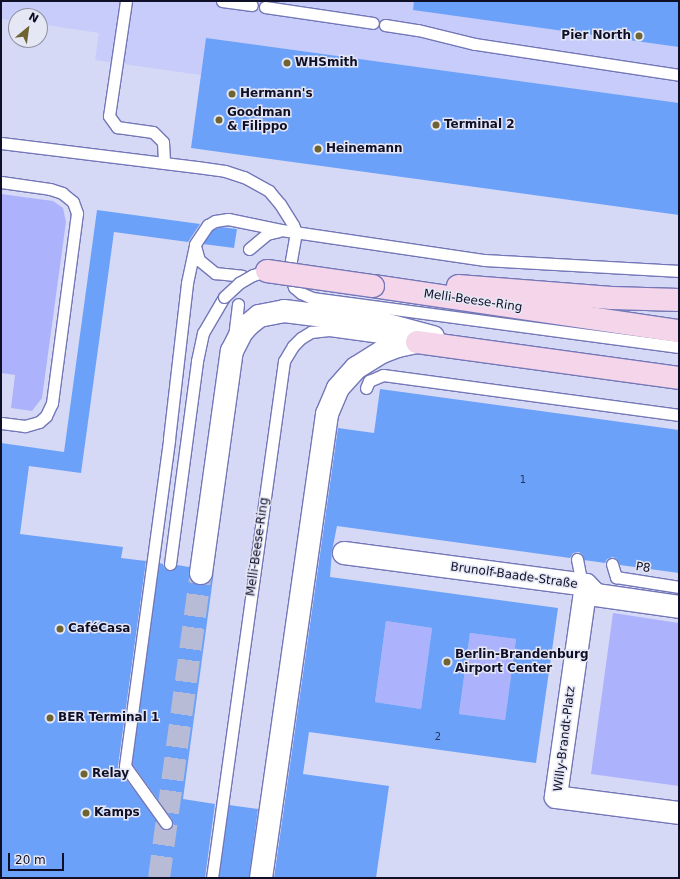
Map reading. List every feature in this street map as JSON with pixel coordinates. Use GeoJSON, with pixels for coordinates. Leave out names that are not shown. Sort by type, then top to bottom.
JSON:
{"type":"FeatureCollection","features":[{"type":"Feature","properties":{"kind":"street","name":"Melli-Beese-Ring"},"geometry":{"type":"LineString","coordinates":[[267,271],[679,331]]}},
{"type":"Feature","properties":{"kind":"street"},"geometry":{"type":"LineString","coordinates":[[373,286],[447,285],[612,298],[679,300]]}},
{"type":"Feature","properties":{"kind":"street","name":"Melli-Beese-Ring"},"geometry":{"type":"LineString","coordinates":[[201,573],[232,351],[241,333],[259,316],[284,310],[380,323],[425,341],[476,351],[679,378]]}},
{"type":"Feature","properties":{"kind":"street","name":"Melli-Beese-Ring"},"geometry":{"type":"LineString","coordinates":[[261,878],[327,414],[338,388],[356,368],[382,352],[398,346],[425,341]]}},
{"type":"Feature","properties":{"kind":"street","name":"Brunolf-Baade-Straße"},"geometry":{"type":"LineString","coordinates":[[344,553],[586,585],[596,595],[679,607]]}},
{"type":"Feature","properties":{"kind":"street","name":"Willy-Brandt-Platz"},"geometry":{"type":"LineString","coordinates":[[586,585],[556,797],[679,813]]}},
{"type":"Feature","properties":{"kind":"lane"},"geometry":{"type":"LineString","coordinates":[[126,1],[109,116],[117,126],[153,132],[163,142],[164,163]]}},
{"type":"Feature","properties":{"kind":"lane"},"geometry":{"type":"LineString","coordinates":[[222,1],[252,5]]}},
{"type":"Feature","properties":{"kind":"lane"},"geometry":{"type":"LineString","coordinates":[[265,7],[373,23]]}},
{"type":"Feature","properties":{"kind":"lane"},"geometry":{"type":"LineString","coordinates":[[385,25],[418,30],[475,44],[679,75]]}},
{"type":"Feature","properties":{"kind":"lane"},"geometry":{"type":"LineString","coordinates":[[1,143],[225,171],[244,176],[269,191],[280,204],[296,232],[290,267],[291,279],[294,287],[301,293],[312,298],[679,347]]}},
{"type":"Feature","properties":{"kind":"lane"},"geometry":{"type":"LineString","coordinates":[[1,182],[50,188],[62,193],[73,202],[77,213],[52,403],[46,416],[39,422],[24,426],[1,423]]}},
{"type":"Feature","properties":{"kind":"lane"},"geometry":{"type":"LineString","coordinates":[[166,823],[125,766],[168,447],[188,283],[195,244],[208,225],[215,221],[228,219],[281,230],[485,260],[679,271]]}},
{"type":"Feature","properties":{"kind":"lane"},"geometry":{"type":"LineString","coordinates":[[249,249],[267,234],[281,230]]}},
{"type":"Feature","properties":{"kind":"lane"},"geometry":{"type":"LineString","coordinates":[[195,244],[199,260],[215,273],[242,276]]}},
{"type":"Feature","properties":{"kind":"lane"},"geometry":{"type":"LineString","coordinates":[[170,564],[203,333],[224,297],[239,283],[253,274],[267,271]]}},
{"type":"Feature","properties":{"kind":"lane"},"geometry":{"type":"LineString","coordinates":[[232,351],[238,304]]}},
{"type":"Feature","properties":{"kind":"lane","name":"Melli-Beese-Ring"},"geometry":{"type":"LineString","coordinates":[[212,878],[284,361],[292,346],[311,332],[329,330],[425,341]]}},
{"type":"Feature","properties":{"kind":"lane"},"geometry":{"type":"LineString","coordinates":[[366,388],[368,381],[383,375],[679,415]]}},
{"type":"Feature","properties":{"kind":"lane"},"geometry":{"type":"LineString","coordinates":[[577,559],[580,575],[586,585]]}},
{"type":"Feature","properties":{"kind":"lane","name":"P8"},"geometry":{"type":"LineString","coordinates":[[612,564],[616,577],[679,587]]}},
{"type":"Feature","properties":{"kind":"shaded area"},"geometry":{"type":"Polygon","coordinates":[[[1,1],[679,1],[679,103],[206,38],[201,75],[95,60],[99,33],[48,25],[48,8],[8,8],[8,20],[1,19],[1,1]]]}},
{"type":"Feature","properties":{"kind":"shaded area"},"geometry":{"type":"Polygon","coordinates":[[[1,194],[53,201],[63,208],[66,222],[42,398],[32,411],[11,408],[15,375],[1,373],[1,194]]]}},
{"type":"Feature","properties":{"kind":"shaded area"},"geometry":{"type":"Polygon","coordinates":[[[613,613],[679,623],[679,786],[591,774],[613,613]]]}},
{"type":"Feature","properties":{"kind":"shaded area"},"geometry":{"type":"Polygon","coordinates":[[[386,621],[432,628],[421,709],[375,702],[386,621]]]}},
{"type":"Feature","properties":{"kind":"shaded area"},"geometry":{"type":"Polygon","coordinates":[[[470,633],[516,639],[505,720],[459,714],[470,633]]]}},
{"type":"Feature","properties":{"kind":"building","name":"Pier North"},"geometry":{"type":"Polygon","coordinates":[[[414,1],[679,1],[679,47],[413,10],[414,1]]]}},
{"type":"Feature","properties":{"kind":"building","name":"Terminal 2"},"geometry":{"type":"Polygon","coordinates":[[[206,38],[679,103],[679,215],[191,148],[206,38]]]}},
{"type":"Feature","properties":{"kind":"building"},"geometry":{"type":"Polygon","coordinates":[[[97,210],[200,224],[188,242],[114,232],[81,473],[29,466],[20,534],[123,547],[121,558],[146,561],[118,766],[119,770],[164,829],[167,830],[172,826],[172,819],[132,764],[159,563],[163,564],[165,569],[169,571],[173,570],[177,565],[189,567],[190,578],[194,583],[199,585],[205,585],[211,581],[214,571],[183,799],[215,804],[205,878],[1,878],[1,443],[64,452],[97,210]]]}},
{"type":"Feature","properties":{"kind":"building"},"geometry":{"type":"Polygon","coordinates":[[[221,227],[237,229],[234,248],[203,244],[213,230],[221,227]]]}},
{"type":"Feature","properties":{"kind":"building"},"geometry":{"type":"Polygon","coordinates":[[[380,389],[679,430],[679,573],[620,565],[617,559],[613,557],[607,559],[605,563],[584,560],[583,555],[579,552],[573,553],[570,558],[337,526],[332,551],[330,577],[558,608],[536,763],[309,732],[303,774],[389,786],[376,878],[274,878],[338,428],[374,433],[380,389]],[[386,621],[375,702],[421,709],[432,628],[386,621]],[[470,633],[459,714],[505,720],[516,639],[470,633]]]}},
{"type":"Feature","properties":{"kind":"building"},"geometry":{"type":"Polygon","coordinates":[[[229,805],[258,809],[249,878],[219,878],[229,805]]]}},
{"type":"Feature","properties":{"kind":"tunnel"},"geometry":{"type":"LineString","coordinates":[[159,878],[201,573]]}},
{"type":"Feature","properties":{"kind":"place","name":"Pier North"},"geometry":{"type":"Point","coordinates":[639,36]}},
{"type":"Feature","properties":{"kind":"place","name":"WHSmith"},"geometry":{"type":"Point","coordinates":[287,63]}},
{"type":"Feature","properties":{"kind":"place","name":"Hermann's"},"geometry":{"type":"Point","coordinates":[232,94]}},
{"type":"Feature","properties":{"kind":"place","name":"Goodman & Filippo"},"geometry":{"type":"Point","coordinates":[219,120]}},
{"type":"Feature","properties":{"kind":"place","name":"Terminal 2"},"geometry":{"type":"Point","coordinates":[436,125]}},
{"type":"Feature","properties":{"kind":"place","name":"Heinemann"},"geometry":{"type":"Point","coordinates":[318,149]}},
{"type":"Feature","properties":{"kind":"place","name":"CaféCasa"},"geometry":{"type":"Point","coordinates":[60,629]}},
{"type":"Feature","properties":{"kind":"place","name":"Berlin-Brandenburg Airport Center"},"geometry":{"type":"Point","coordinates":[447,662]}},
{"type":"Feature","properties":{"kind":"place","name":"BER Terminal 1"},"geometry":{"type":"Point","coordinates":[50,718]}},
{"type":"Feature","properties":{"kind":"place","name":"Relay"},"geometry":{"type":"Point","coordinates":[84,774]}},
{"type":"Feature","properties":{"kind":"place","name":"Kamps"},"geometry":{"type":"Point","coordinates":[86,813]}}]}
